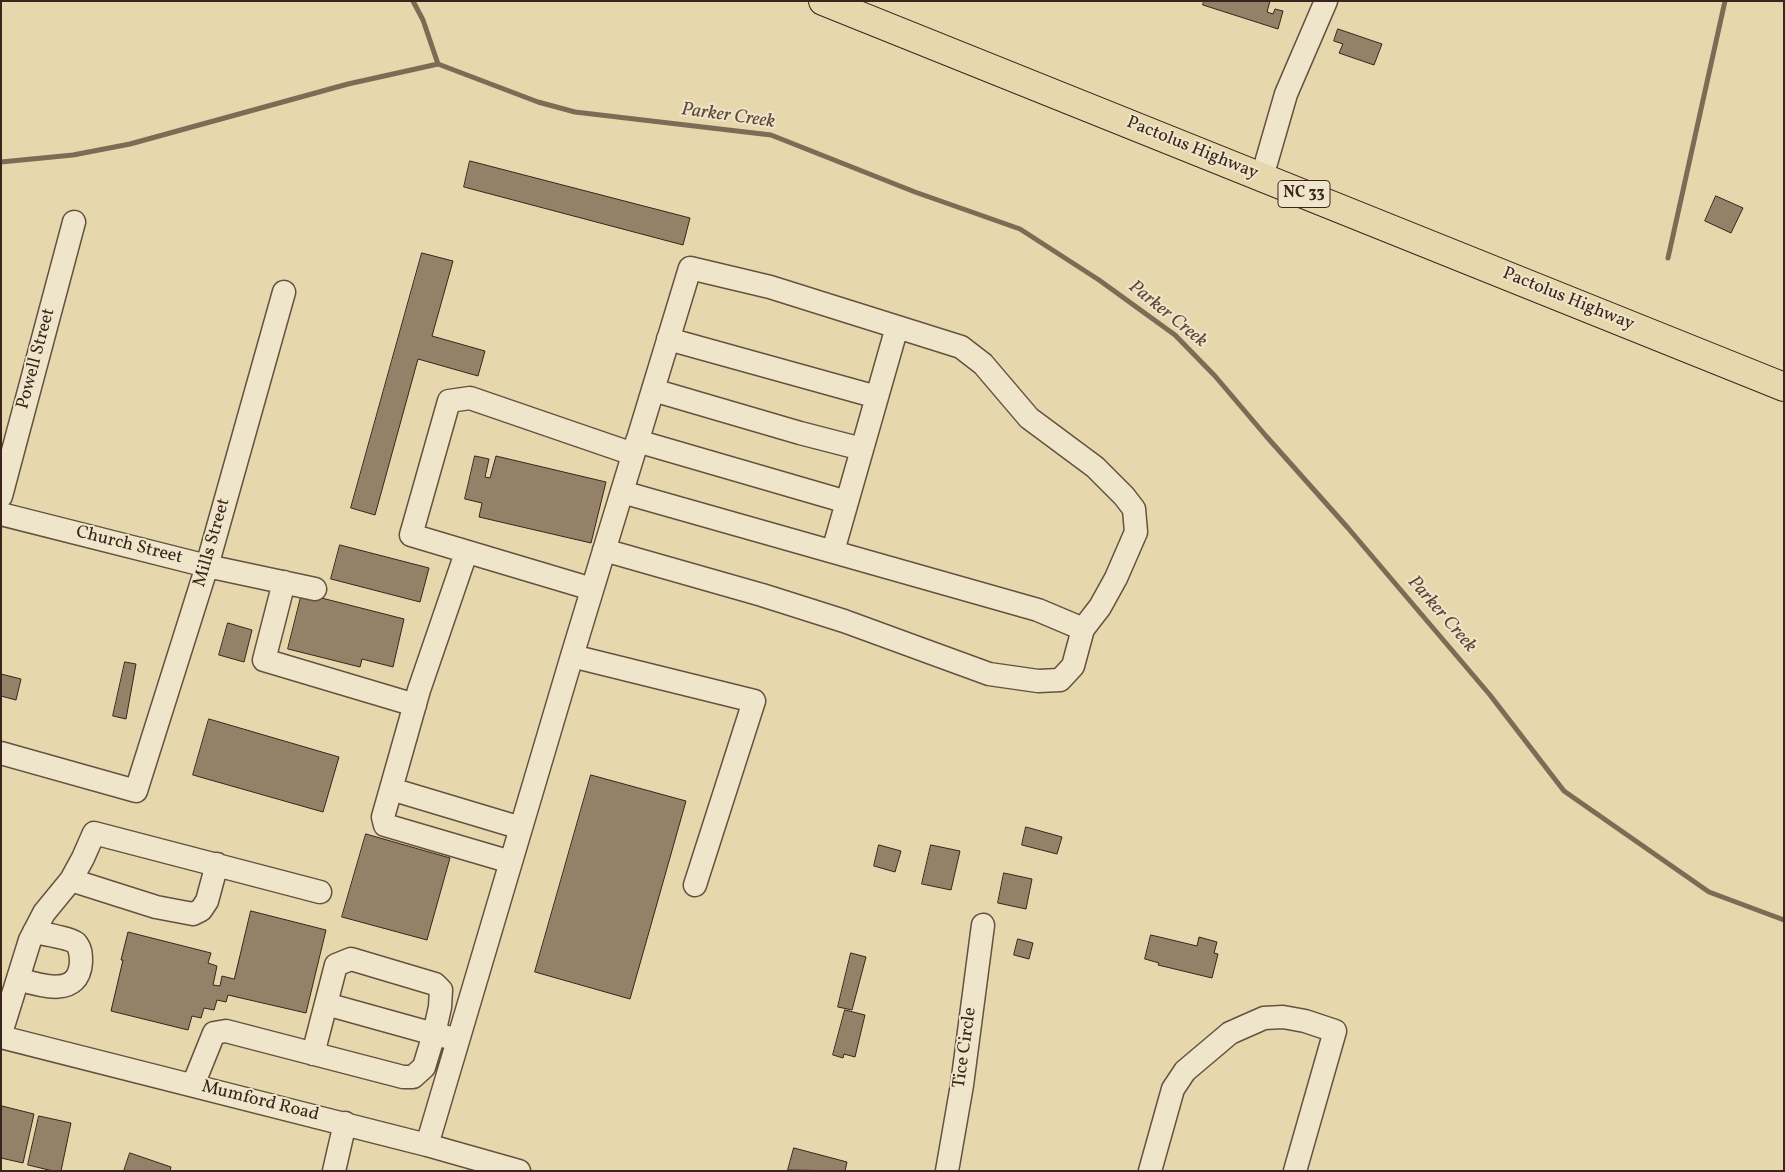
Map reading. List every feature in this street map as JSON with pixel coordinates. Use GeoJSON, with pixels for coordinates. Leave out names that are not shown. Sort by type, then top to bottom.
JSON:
{"type":"FeatureCollection","features":[{"type":"Feature","properties":{"kind":"main road","name":"Pactolus Highway"},"geometry":{"type":"LineString","coordinates":[[823,1],[1784,387]]}},
{"type":"Feature","properties":{"kind":"street"},"geometry":{"type":"LineString","coordinates":[[1262,177],[1286,94],[1326,1]]}},
{"type":"Feature","properties":{"kind":"street","name":"Powell Street"},"geometry":{"type":"LineString","coordinates":[[1,496],[74,222]]}},
{"type":"Feature","properties":{"kind":"street"},"geometry":{"type":"LineString","coordinates":[[427,1145],[592,589],[690,268],[770,287],[960,347],[982,364],[1029,418],[1095,467],[1124,496],[1134,509],[1136,532],[1116,578],[1100,607],[1083,629],[1074,666],[1060,680],[1038,681],[989,674],[834,618],[604,550]]}},
{"type":"Feature","properties":{"kind":"street","name":"Mills Street"},"geometry":{"type":"LineString","coordinates":[[1,753],[136,791],[207,566],[284,292]]}},
{"type":"Feature","properties":{"kind":"street"},"geometry":{"type":"LineString","coordinates":[[833,551],[897,328]]}},
{"type":"Feature","properties":{"kind":"street"},"geometry":{"type":"LineString","coordinates":[[668,339],[877,397]]}},
{"type":"Feature","properties":{"kind":"street"},"geometry":{"type":"LineString","coordinates":[[653,390],[862,449]]}},
{"type":"Feature","properties":{"kind":"street"},"geometry":{"type":"LineString","coordinates":[[592,589],[466,553],[411,535],[449,400],[470,398],[635,448],[847,502]]}},
{"type":"Feature","properties":{"kind":"street"},"geometry":{"type":"LineString","coordinates":[[622,492],[1038,610],[1083,629]]}},
{"type":"Feature","properties":{"kind":"street","name":"Church Street"},"geometry":{"type":"LineString","coordinates":[[1,514],[207,566],[315,589]]}},
{"type":"Feature","properties":{"kind":"street"},"geometry":{"type":"LineString","coordinates":[[466,553],[415,705],[383,817],[385,825],[511,862]]}},
{"type":"Feature","properties":{"kind":"street"},"geometry":{"type":"LineString","coordinates":[[284,582],[264,660],[415,705]]}},
{"type":"Feature","properties":{"kind":"street"},"geometry":{"type":"LineString","coordinates":[[572,656],[754,701],[695,885]]}},
{"type":"Feature","properties":{"kind":"street"},"geometry":{"type":"LineString","coordinates":[[391,789],[521,828]]}},
{"type":"Feature","properties":{"kind":"street"},"geometry":{"type":"LineString","coordinates":[[1,1033],[30,940],[44,914],[71,880],[94,832],[320,892]]}},
{"type":"Feature","properties":{"kind":"street"},"geometry":{"type":"LineString","coordinates":[[71,880],[156,907],[193,914],[201,910],[207,901],[217,864]]}},
{"type":"Feature","properties":{"kind":"street","name":"Tice Circle"},"geometry":{"type":"LineString","coordinates":[[947,1171],[962,1085],[983,925]]}},
{"type":"Feature","properties":{"kind":"street"},"geometry":{"type":"LineString","coordinates":[[18,979],[36,985],[60,986],[74,982],[78,975],[81,964],[80,949],[74,942],[34,932]]}},
{"type":"Feature","properties":{"kind":"street"},"geometry":{"type":"LineString","coordinates":[[193,1085],[214,1033],[226,1031],[379,1072],[413,1077],[424,1067],[440,1007],[441,990],[435,984],[351,959],[336,965],[313,1054]]}},
{"type":"Feature","properties":{"kind":"street"},"geometry":{"type":"LineString","coordinates":[[326,1004],[458,1040]]}},
{"type":"Feature","properties":{"kind":"street"},"geometry":{"type":"LineString","coordinates":[[1150,1171],[1173,1089],[1185,1071],[1230,1034],[1264,1018],[1284,1017],[1334,1031],[1295,1171]]}},
{"type":"Feature","properties":{"kind":"street","name":"Mumford Road"},"geometry":{"type":"LineString","coordinates":[[1,1037],[427,1145],[519,1171]]}},
{"type":"Feature","properties":{"kind":"street"},"geometry":{"type":"LineString","coordinates":[[334,1171],[345,1124]]}},
{"type":"Feature","properties":{"kind":"building"},"geometry":{"type":"Polygon","coordinates":[[[1204,1],[1270,1],[1267,12],[1273,14],[1275,9],[1283,11],[1278,29],[1203,5],[1204,1]]]}},
{"type":"Feature","properties":{"kind":"building"},"geometry":{"type":"Polygon","coordinates":[[[1338,29],[1382,44],[1374,65],[1339,53],[1343,44],[1334,41],[1338,29]]]}},
{"type":"Feature","properties":{"kind":"building"},"geometry":{"type":"Polygon","coordinates":[[[470,161],[690,218],[683,245],[464,187],[470,161]]]}},
{"type":"Feature","properties":{"kind":"building"},"geometry":{"type":"Polygon","coordinates":[[[1716,196],[1743,208],[1731,233],[1705,221],[1716,196]]]}},
{"type":"Feature","properties":{"kind":"building"},"geometry":{"type":"Polygon","coordinates":[[[422,253],[453,261],[432,336],[485,351],[478,376],[418,359],[375,515],[351,508],[422,253]]]}},
{"type":"Feature","properties":{"kind":"building"},"geometry":{"type":"Polygon","coordinates":[[[475,456],[489,459],[485,477],[490,478],[496,456],[606,482],[591,543],[479,517],[482,503],[465,499],[475,456]]]}},
{"type":"Feature","properties":{"kind":"building"},"geometry":{"type":"Polygon","coordinates":[[[340,545],[429,568],[420,602],[331,579],[340,545]]]}},
{"type":"Feature","properties":{"kind":"building"},"geometry":{"type":"Polygon","coordinates":[[[302,593],[404,619],[393,667],[362,659],[360,667],[288,649],[302,593]]]}},
{"type":"Feature","properties":{"kind":"building"},"geometry":{"type":"Polygon","coordinates":[[[228,623],[252,630],[244,662],[219,655],[228,623]]]}},
{"type":"Feature","properties":{"kind":"building"},"geometry":{"type":"Polygon","coordinates":[[[125,662],[136,664],[126,719],[113,716],[125,662]]]}},
{"type":"Feature","properties":{"kind":"building"},"geometry":{"type":"Polygon","coordinates":[[[1,674],[21,679],[16,700],[1,696],[1,674]]]}},
{"type":"Feature","properties":{"kind":"building"},"geometry":{"type":"Polygon","coordinates":[[[209,719],[339,757],[323,812],[193,775],[209,719]]]}},
{"type":"Feature","properties":{"kind":"building"},"geometry":{"type":"Polygon","coordinates":[[[591,775],[686,801],[630,999],[535,972],[591,775]]]}},
{"type":"Feature","properties":{"kind":"building"},"geometry":{"type":"Polygon","coordinates":[[[1026,827],[1062,837],[1057,854],[1022,845],[1026,827]]]}},
{"type":"Feature","properties":{"kind":"building"},"geometry":{"type":"Polygon","coordinates":[[[366,834],[450,858],[427,940],[342,917],[366,834]]]}},
{"type":"Feature","properties":{"kind":"building"},"geometry":{"type":"Polygon","coordinates":[[[879,845],[901,851],[895,872],[874,866],[879,845]]]}},
{"type":"Feature","properties":{"kind":"building"},"geometry":{"type":"Polygon","coordinates":[[[931,845],[960,851],[951,890],[922,884],[931,845]]]}},
{"type":"Feature","properties":{"kind":"building"},"geometry":{"type":"Polygon","coordinates":[[[1004,873],[1032,879],[1026,909],[998,903],[1004,873]]]}},
{"type":"Feature","properties":{"kind":"building"},"geometry":{"type":"Polygon","coordinates":[[[251,911],[326,930],[306,1013],[228,995],[226,1002],[217,1000],[214,1010],[204,1008],[201,1018],[192,1016],[188,1030],[111,1011],[128,932],[211,953],[208,963],[217,966],[213,985],[220,986],[222,976],[234,979],[251,911]]]}},
{"type":"Feature","properties":{"kind":"building"},"geometry":{"type":"Polygon","coordinates":[[[1151,935],[1197,946],[1199,937],[1217,942],[1214,953],[1218,954],[1212,978],[1158,965],[1159,963],[1145,959],[1151,935]]]}},
{"type":"Feature","properties":{"kind":"building"},"geometry":{"type":"Polygon","coordinates":[[[1018,939],[1033,943],[1029,959],[1014,955],[1018,939]]]}},
{"type":"Feature","properties":{"kind":"building"},"geometry":{"type":"Polygon","coordinates":[[[851,953],[866,957],[852,1010],[838,1007],[851,953]]]}},
{"type":"Feature","properties":{"kind":"building"},"geometry":{"type":"Polygon","coordinates":[[[845,1010],[865,1015],[855,1057],[844,1054],[843,1058],[833,1055],[845,1010]]]}},
{"type":"Feature","properties":{"kind":"building"},"geometry":{"type":"Polygon","coordinates":[[[2,1106],[34,1114],[23,1163],[1,1158],[2,1106]]]}},
{"type":"Feature","properties":{"kind":"building"},"geometry":{"type":"Polygon","coordinates":[[[39,1116],[71,1123],[61,1171],[28,1165],[39,1116]]]}},
{"type":"Feature","properties":{"kind":"building"},"geometry":{"type":"Polygon","coordinates":[[[794,1148],[847,1162],[845,1171],[788,1170],[794,1148]]]}},
{"type":"Feature","properties":{"kind":"building"},"geometry":{"type":"Polygon","coordinates":[[[130,1153],[171,1167],[170,1171],[124,1171],[130,1153]]]}},
{"type":"Feature","properties":{"kind":"waterway","name":"Parker Creek"},"geometry":{"type":"LineString","coordinates":[[413,1],[423,20],[438,64],[538,102],[575,112],[771,135],[915,192],[1020,229],[1099,280],[1175,335],[1215,376],[1490,695],[1564,791],[1709,892],[1784,920]]}},
{"type":"Feature","properties":{"kind":"waterway"},"geometry":{"type":"LineString","coordinates":[[1668,258],[1725,1]]}},
{"type":"Feature","properties":{"kind":"waterway"},"geometry":{"type":"LineString","coordinates":[[1,162],[73,155],[130,144],[348,84],[438,64]]}}]}
